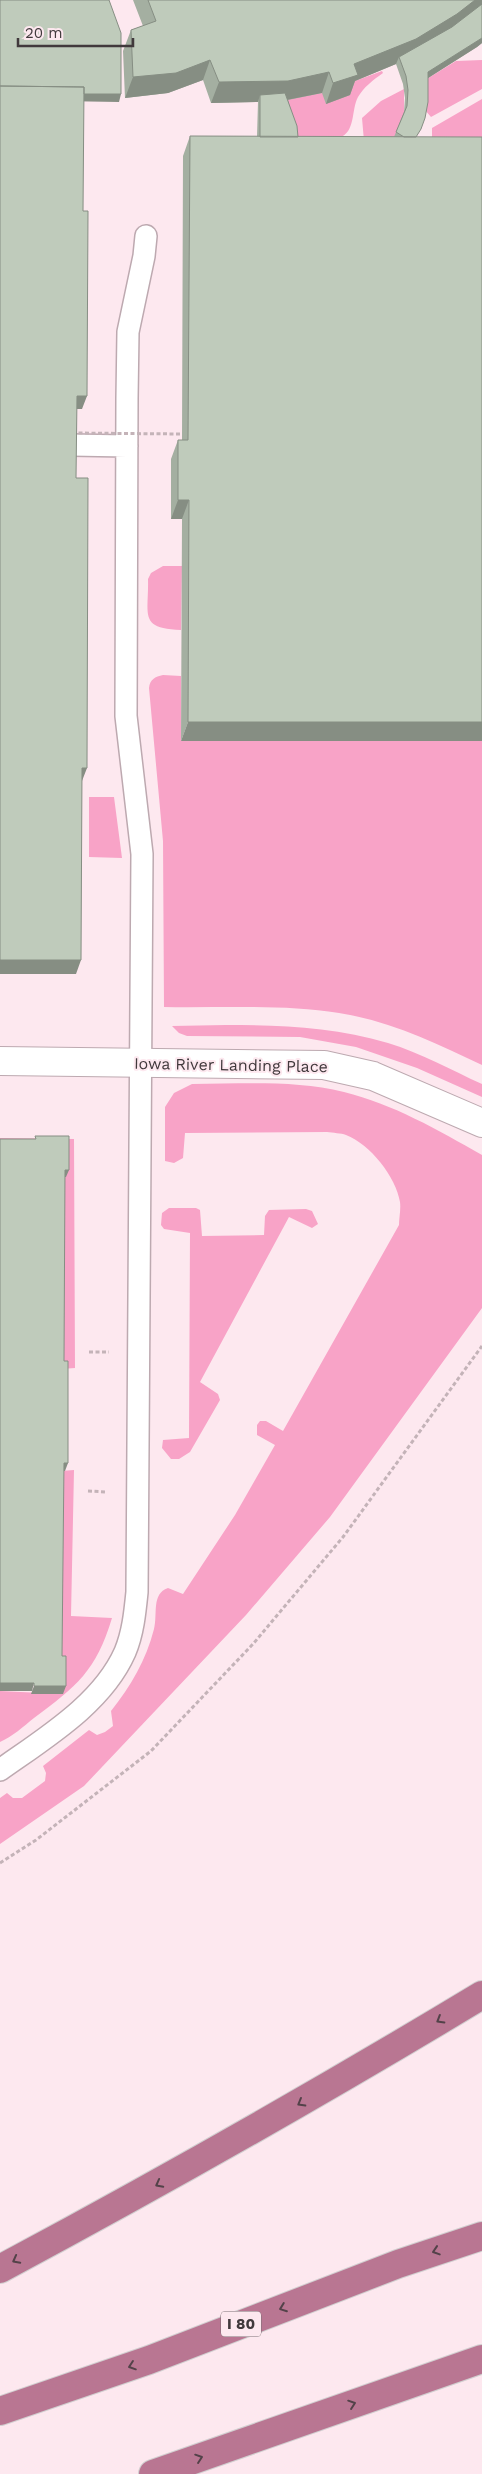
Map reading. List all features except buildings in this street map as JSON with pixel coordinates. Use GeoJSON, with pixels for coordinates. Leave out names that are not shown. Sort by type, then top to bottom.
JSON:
{"type":"FeatureCollection","features":[{"type":"Feature","properties":{"kind":"highway"},"geometry":{"type":"LineString","coordinates":[[0,2268],[173,2176],[340,2081],[482,1995]]}},
{"type":"Feature","properties":{"kind":"highway","name":"I 80"},"geometry":{"type":"LineString","coordinates":[[0,2411],[149,2360],[398,2264],[482,2236]]}},
{"type":"Feature","properties":{"kind":"highway"},"geometry":{"type":"LineString","coordinates":[[153,2474],[482,2359]]}},
{"type":"Feature","properties":{"kind":"street","name":"Iowa River Landing Place"},"geometry":{"type":"LineString","coordinates":[[0,1061],[324,1065],[374,1076],[482,1124]]}},
{"type":"Feature","properties":{"kind":"lane"},"geometry":{"type":"LineString","coordinates":[[0,1770],[90,1701],[108,1678],[124,1652],[134,1622],[138,1550],[142,854],[126,716],[127,446],[128,332],[144,256],[146,236]]}},
{"type":"Feature","properties":{"kind":"lane"},"geometry":{"type":"LineString","coordinates":[[71,439],[127,446]]}},
{"type":"Feature","properties":{"kind":"path"},"geometry":{"type":"LineString","coordinates":[[71,439],[182,434]]}},
{"type":"Feature","properties":{"kind":"path"},"geometry":{"type":"LineString","coordinates":[[0,1863],[36,1840],[151,1751],[254,1644],[343,1537],[482,1346]]}},
{"type":"Feature","properties":{"kind":"path"},"geometry":{"type":"LineString","coordinates":[[89,1352],[117,1352]]}},
{"type":"Feature","properties":{"kind":"path"},"geometry":{"type":"LineString","coordinates":[[88,1491],[107,1492]]}},
{"type":"Feature","properties":{"kind":"shaded area"},"geometry":{"type":"Polygon","coordinates":[[[482,60],[482,89],[431,117],[425,110],[425,80],[456,61],[482,60]]]}},
{"type":"Feature","properties":{"kind":"shaded area"},"geometry":{"type":"Polygon","coordinates":[[[382,71],[383,73],[369,84],[358,97],[351,126],[344,135],[329,140],[296,142],[283,100],[322,93],[382,71]]]}},
{"type":"Feature","properties":{"kind":"shaded area"},"geometry":{"type":"Polygon","coordinates":[[[404,89],[404,113],[394,139],[364,141],[362,118],[381,101],[404,89]]]}},
{"type":"Feature","properties":{"kind":"shaded area"},"geometry":{"type":"Polygon","coordinates":[[[482,99],[482,156],[432,156],[432,128],[482,99]]]}},
{"type":"Feature","properties":{"kind":"shaded area"},"geometry":{"type":"Polygon","coordinates":[[[163,566],[182,566],[181,630],[158,627],[152,623],[149,617],[148,579],[151,573],[163,566]]]}},
{"type":"Feature","properties":{"kind":"shaded area"},"geometry":{"type":"Polygon","coordinates":[[[163,675],[181,676],[181,741],[482,741],[482,1065],[395,1027],[339,1013],[274,1007],[164,1007],[163,841],[149,688],[150,682],[153,679],[163,675]]]}},
{"type":"Feature","properties":{"kind":"shaded area"},"geometry":{"type":"Polygon","coordinates":[[[89,797],[114,797],[122,858],[89,857],[89,797]]]}},
{"type":"Feature","properties":{"kind":"shaded area"},"geometry":{"type":"Polygon","coordinates":[[[226,1025],[328,1030],[388,1043],[424,1057],[482,1084],[482,1097],[417,1068],[356,1047],[300,1037],[187,1036],[179,1033],[172,1026],[226,1025]]]}},
{"type":"Feature","properties":{"kind":"shaded area"},"geometry":{"type":"Polygon","coordinates":[[[192,1084],[288,1084],[344,1092],[380,1103],[398,1111],[432,1127],[482,1155],[482,1308],[330,1517],[246,1615],[84,1786],[0,1844],[0,1798],[7,1793],[13,1798],[22,1798],[45,1781],[46,1773],[43,1766],[89,1730],[97,1735],[113,1726],[111,1711],[137,1672],[151,1640],[159,1595],[168,1588],[183,1594],[235,1515],[275,1445],[257,1435],[257,1425],[260,1421],[266,1421],[283,1431],[399,1225],[400,1202],[398,1192],[381,1162],[355,1139],[344,1134],[327,1132],[185,1133],[183,1158],[174,1163],[165,1161],[165,1107],[174,1093],[192,1084]]]}},
{"type":"Feature","properties":{"kind":"shaded area"},"geometry":{"type":"Polygon","coordinates":[[[0,1138],[74,1139],[75,1368],[61,1369],[0,1147],[0,1138]]]}},
{"type":"Feature","properties":{"kind":"shaded area"},"geometry":{"type":"Polygon","coordinates":[[[169,1208],[196,1208],[200,1210],[202,1236],[264,1235],[265,1216],[269,1210],[306,1209],[312,1211],[318,1224],[312,1228],[289,1217],[200,1382],[218,1394],[220,1400],[190,1452],[179,1459],[171,1459],[162,1448],[163,1440],[189,1438],[190,1233],[164,1229],[161,1225],[162,1213],[169,1208]]]}},
{"type":"Feature","properties":{"kind":"shaded area"},"geometry":{"type":"Polygon","coordinates":[[[74,1470],[71,1616],[112,1618],[99,1651],[83,1676],[62,1696],[18,1731],[0,1742],[0,1691],[63,1694],[60,1664],[61,1471],[74,1470]]]}}]}
